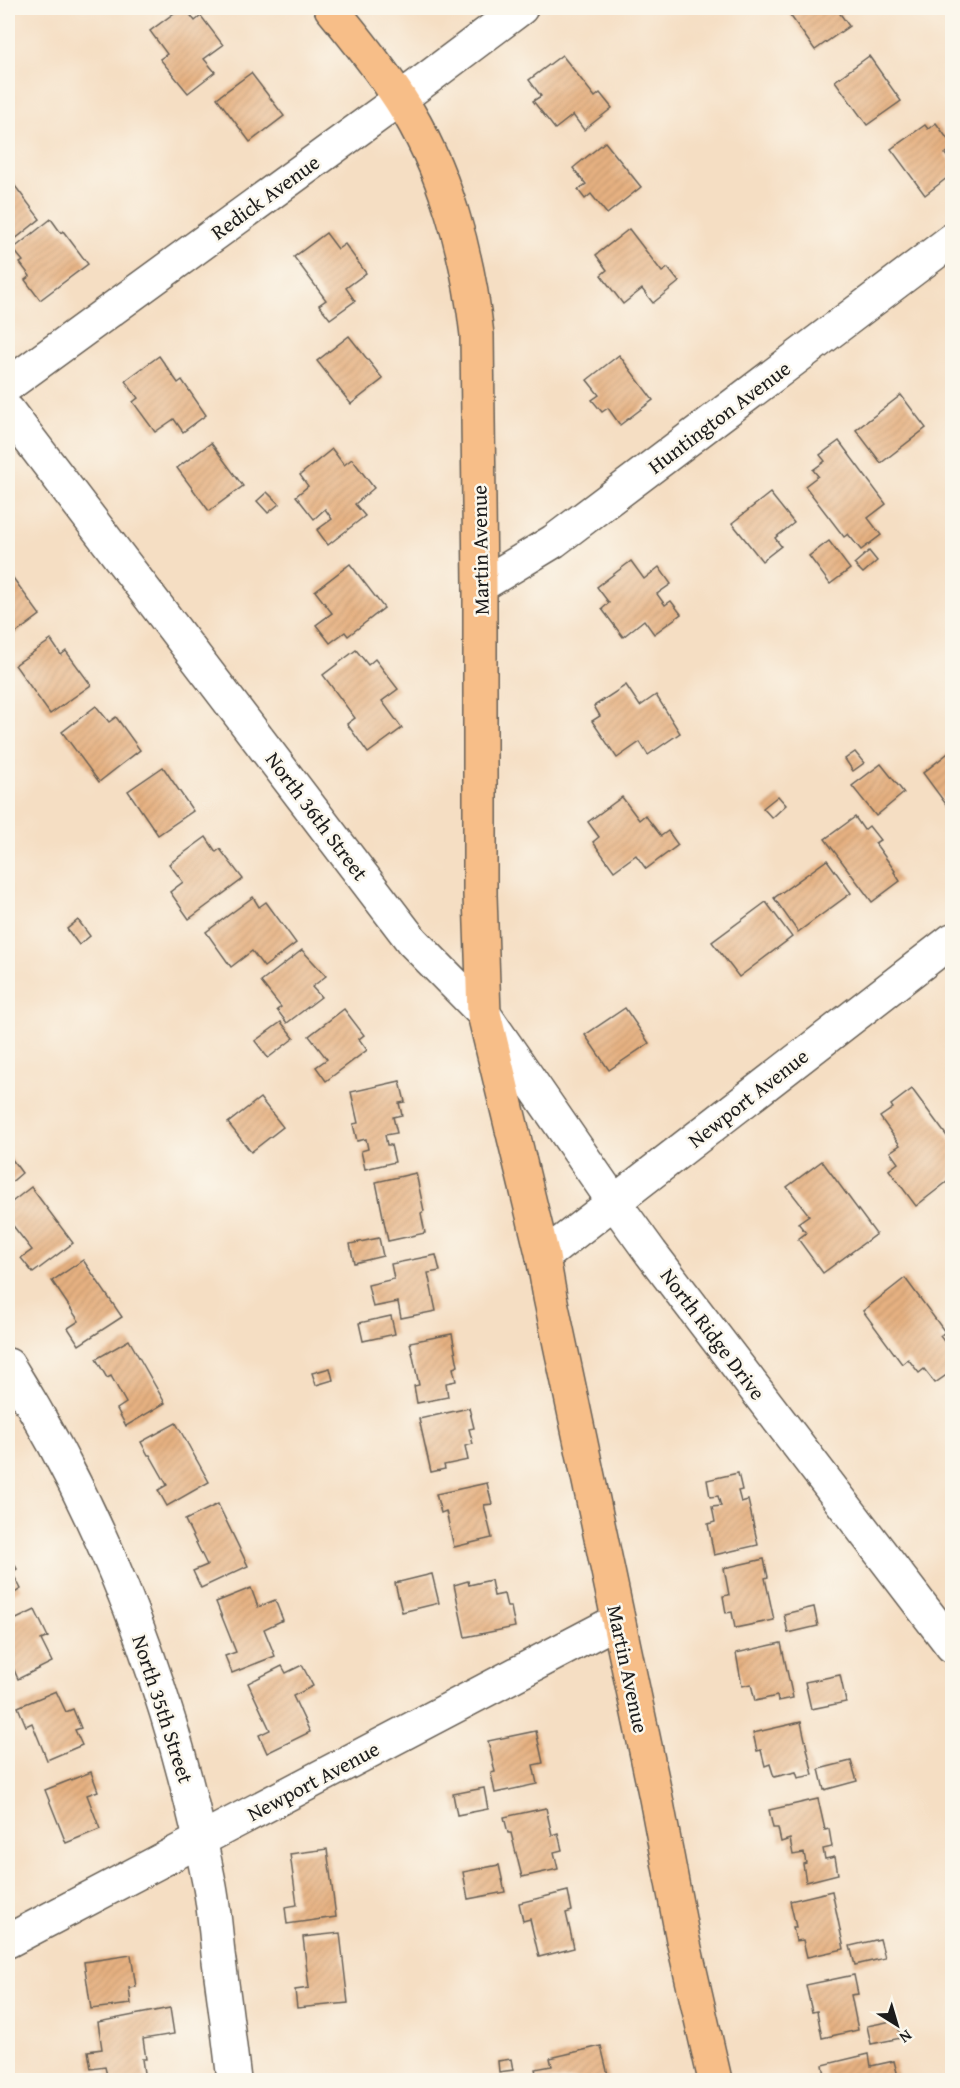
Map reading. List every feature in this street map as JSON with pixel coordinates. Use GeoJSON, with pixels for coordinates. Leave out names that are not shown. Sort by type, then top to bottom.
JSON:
{"type":"FeatureCollection","features":[{"type":"Feature","properties":{"kind":"main road","name":"Martin Avenue"},"geometry":{"type":"LineString","coordinates":[[331,8],[400,99],[417,128],[436,169],[460,243],[472,295],[477,335],[480,895],[484,1014]]}},
{"type":"Feature","properties":{"kind":"main road"},"geometry":{"type":"LineString","coordinates":[[484,1014],[543,1257]]}},
{"type":"Feature","properties":{"kind":"main road","name":"Martin Avenue"},"geometry":{"type":"LineString","coordinates":[[543,1257],[617,1621],[656,1798],[683,1940],[715,2080]]}},
{"type":"Feature","properties":{"kind":"street","name":"Redick Avenue"},"geometry":{"type":"LineString","coordinates":[[8,385],[521,8]]}},
{"type":"Feature","properties":{"kind":"street","name":"Huntington Avenue"},"geometry":{"type":"LineString","coordinates":[[480,586],[554,541],[952,240]]}},
{"type":"Feature","properties":{"kind":"street","name":"North 36th Street"},"geometry":{"type":"LineString","coordinates":[[8,411],[412,941],[484,1014]]}},
{"type":"Feature","properties":{"kind":"street","name":"Newport Avenue"},"geometry":{"type":"LineString","coordinates":[[543,1257],[952,940]]}},
{"type":"Feature","properties":{"kind":"street","name":"North Ridge Drive"},"geometry":{"type":"LineString","coordinates":[[484,1014],[614,1202],[952,1646]]}},
{"type":"Feature","properties":{"kind":"street","name":"North 35th Street"},"geometry":{"type":"LineString","coordinates":[[8,1365],[65,1464],[101,1539],[154,1671],[186,1781],[211,1889],[234,2080]]}},
{"type":"Feature","properties":{"kind":"street","name":"Newport Avenue"},"geometry":{"type":"LineString","coordinates":[[8,1941],[617,1621]]}},
{"type":"Feature","properties":{"kind":"building"},"geometry":{"type":"Polygon","coordinates":[[[181,8],[185,8],[195,21],[201,16],[223,45],[204,59],[215,72],[188,93],[160,59],[167,54],[150,31],[181,8]]]}},
{"type":"Feature","properties":{"kind":"building"},"geometry":{"type":"Polygon","coordinates":[[[785,8],[836,8],[849,26],[815,50],[785,8]]]}},
{"type":"Feature","properties":{"kind":"building"},"geometry":{"type":"Polygon","coordinates":[[[562,55],[595,97],[600,93],[612,108],[584,130],[573,115],[555,129],[533,101],[541,96],[529,80],[562,55]]]}},
{"type":"Feature","properties":{"kind":"building"},"geometry":{"type":"Polygon","coordinates":[[[869,56],[901,101],[867,125],[835,81],[869,56]]]}},
{"type":"Feature","properties":{"kind":"building"},"geometry":{"type":"Polygon","coordinates":[[[251,73],[284,116],[250,142],[217,98],[251,73]]]}},
{"type":"Feature","properties":{"kind":"building"},"geometry":{"type":"Polygon","coordinates":[[[936,123],[952,145],[952,149],[945,154],[952,164],[952,174],[925,195],[891,149],[925,125],[928,129],[936,123]]]}},
{"type":"Feature","properties":{"kind":"building"},"geometry":{"type":"Polygon","coordinates":[[[605,142],[641,187],[607,214],[591,194],[585,199],[578,190],[586,184],[573,168],[605,142]]]}},
{"type":"Feature","properties":{"kind":"building"},"geometry":{"type":"Polygon","coordinates":[[[12,182],[40,219],[9,244],[8,185],[12,182]]]}},
{"type":"Feature","properties":{"kind":"building"},"geometry":{"type":"Polygon","coordinates":[[[51,219],[88,264],[40,300],[25,280],[30,276],[20,263],[23,261],[13,249],[51,219]]]}},
{"type":"Feature","properties":{"kind":"building"},"geometry":{"type":"Polygon","coordinates":[[[629,229],[662,272],[668,268],[679,282],[653,303],[642,289],[623,304],[601,275],[607,270],[596,255],[629,229]]]}},
{"type":"Feature","properties":{"kind":"building"},"geometry":{"type":"Polygon","coordinates":[[[326,233],[338,249],[345,244],[366,273],[346,288],[355,301],[330,319],[319,305],[326,300],[294,257],[326,233]]]}},
{"type":"Feature","properties":{"kind":"building"},"geometry":{"type":"Polygon","coordinates":[[[349,336],[383,379],[351,404],[317,361],[349,336]]]}},
{"type":"Feature","properties":{"kind":"building"},"geometry":{"type":"Polygon","coordinates":[[[619,355],[653,400],[620,425],[608,408],[602,412],[592,400],[599,395],[587,380],[619,355]]]}},
{"type":"Feature","properties":{"kind":"building"},"geometry":{"type":"Polygon","coordinates":[[[159,356],[178,383],[182,380],[206,415],[183,432],[174,419],[155,432],[133,402],[138,398],[125,381],[159,356]]]}},
{"type":"Feature","properties":{"kind":"building"},"geometry":{"type":"Polygon","coordinates":[[[901,395],[926,428],[881,463],[856,430],[901,395]]]}},
{"type":"Feature","properties":{"kind":"building"},"geometry":{"type":"Polygon","coordinates":[[[839,441],[886,504],[868,518],[881,535],[861,550],[848,534],[844,537],[805,486],[818,476],[813,470],[825,461],[820,455],[839,441]]]}},
{"type":"Feature","properties":{"kind":"building"},"geometry":{"type":"Polygon","coordinates":[[[211,443],[243,486],[209,511],[177,468],[211,443]]]}},
{"type":"Feature","properties":{"kind":"building"},"geometry":{"type":"Polygon","coordinates":[[[332,449],[344,465],[352,459],[374,488],[355,504],[365,516],[328,545],[317,530],[332,519],[325,509],[314,519],[296,496],[308,486],[300,475],[332,449]]]}},
{"type":"Feature","properties":{"kind":"building"},"geometry":{"type":"Polygon","coordinates":[[[267,492],[279,504],[268,513],[257,501],[267,492]]]}},
{"type":"Feature","properties":{"kind":"building"},"geometry":{"type":"Polygon","coordinates":[[[770,493],[794,523],[775,538],[781,546],[762,561],[732,523],[770,493]]]}},
{"type":"Feature","properties":{"kind":"building"},"geometry":{"type":"Polygon","coordinates":[[[829,541],[850,569],[830,584],[809,556],[829,541]]]}},
{"type":"Feature","properties":{"kind":"building"},"geometry":{"type":"Polygon","coordinates":[[[869,551],[877,561],[863,573],[854,564],[869,551]]]}},
{"type":"Feature","properties":{"kind":"building"},"geometry":{"type":"Polygon","coordinates":[[[631,561],[644,579],[659,567],[671,584],[657,594],[665,605],[671,601],[681,614],[654,634],[644,620],[623,637],[602,609],[609,603],[597,587],[631,561]]]}},
{"type":"Feature","properties":{"kind":"building"},"geometry":{"type":"Polygon","coordinates":[[[350,564],[384,608],[348,636],[345,632],[330,643],[316,625],[332,613],[315,591],[350,564]]]}},
{"type":"Feature","properties":{"kind":"building"},"geometry":{"type":"Polygon","coordinates":[[[8,571],[40,615],[8,639],[8,571]]]}},
{"type":"Feature","properties":{"kind":"building"},"geometry":{"type":"Polygon","coordinates":[[[51,640],[61,655],[66,651],[91,685],[50,714],[15,665],[51,640]]]}},
{"type":"Feature","properties":{"kind":"building"},"geometry":{"type":"Polygon","coordinates":[[[356,650],[368,665],[375,659],[398,689],[382,701],[402,728],[368,753],[347,724],[355,718],[323,675],[356,650]]]}},
{"type":"Feature","properties":{"kind":"building"},"geometry":{"type":"Polygon","coordinates":[[[626,685],[640,706],[656,695],[680,733],[648,755],[640,742],[617,758],[592,721],[600,716],[594,706],[626,685]]]}},
{"type":"Feature","properties":{"kind":"building"},"geometry":{"type":"Polygon","coordinates":[[[96,706],[109,722],[116,717],[140,750],[99,782],[62,732],[96,706]]]}},
{"type":"Feature","properties":{"kind":"building"},"geometry":{"type":"Polygon","coordinates":[[[952,750],[952,804],[948,807],[923,773],[952,750]]]}},
{"type":"Feature","properties":{"kind":"building"},"geometry":{"type":"Polygon","coordinates":[[[855,752],[864,763],[853,771],[845,759],[855,752]]]}},
{"type":"Feature","properties":{"kind":"building"},"geometry":{"type":"Polygon","coordinates":[[[881,764],[904,793],[876,816],[852,786],[881,764]]]}},
{"type":"Feature","properties":{"kind":"building"},"geometry":{"type":"Polygon","coordinates":[[[163,767],[193,811],[158,835],[128,791],[163,767]]]}},
{"type":"Feature","properties":{"kind":"building"},"geometry":{"type":"Polygon","coordinates":[[[778,796],[786,805],[772,818],[763,808],[778,796]]]}},
{"type":"Feature","properties":{"kind":"building"},"geometry":{"type":"Polygon","coordinates":[[[622,797],[639,820],[645,815],[661,836],[668,831],[678,845],[646,869],[636,855],[614,871],[593,842],[599,837],[588,822],[622,797]]]}},
{"type":"Feature","properties":{"kind":"building"},"geometry":{"type":"Polygon","coordinates":[[[855,817],[864,830],[869,826],[880,840],[875,843],[900,881],[872,902],[825,839],[855,817]]]}},
{"type":"Feature","properties":{"kind":"building"},"geometry":{"type":"Polygon","coordinates":[[[206,837],[216,852],[220,849],[243,879],[189,919],[170,892],[183,882],[169,864],[206,837]]]}},
{"type":"Feature","properties":{"kind":"building"},"geometry":{"type":"Polygon","coordinates":[[[827,860],[851,893],[798,932],[774,898],[827,860]]]}},
{"type":"Feature","properties":{"kind":"building"},"geometry":{"type":"Polygon","coordinates":[[[253,897],[259,907],[266,902],[296,943],[264,967],[252,951],[231,967],[206,932],[253,897]]]}},
{"type":"Feature","properties":{"kind":"building"},"geometry":{"type":"Polygon","coordinates":[[[766,902],[792,937],[739,977],[712,942],[766,902]]]}},
{"type":"Feature","properties":{"kind":"building"},"geometry":{"type":"Polygon","coordinates":[[[78,920],[90,936],[79,945],[67,929],[78,920]]]}},
{"type":"Feature","properties":{"kind":"building"},"geometry":{"type":"Polygon","coordinates":[[[302,950],[326,976],[312,987],[321,997],[287,1023],[277,1010],[281,1007],[261,982],[302,950]]]}},
{"type":"Feature","properties":{"kind":"building"},"geometry":{"type":"Polygon","coordinates":[[[625,1008],[649,1043],[609,1070],[585,1035],[625,1008]]]}},
{"type":"Feature","properties":{"kind":"building"},"geometry":{"type":"Polygon","coordinates":[[[344,1009],[364,1035],[359,1039],[367,1050],[326,1081],[316,1067],[327,1059],[309,1036],[344,1009]]]}},
{"type":"Feature","properties":{"kind":"building"},"geometry":{"type":"Polygon","coordinates":[[[281,1022],[294,1038],[268,1058],[255,1041],[281,1022]]]}},
{"type":"Feature","properties":{"kind":"building"},"geometry":{"type":"Polygon","coordinates":[[[400,1081],[405,1102],[399,1103],[402,1115],[393,1117],[397,1133],[385,1135],[387,1145],[391,1145],[395,1162],[365,1169],[361,1151],[368,1149],[366,1139],[357,1141],[353,1124],[358,1123],[351,1092],[400,1081]]]}},
{"type":"Feature","properties":{"kind":"building"},"geometry":{"type":"Polygon","coordinates":[[[912,1089],[952,1143],[952,1178],[916,1206],[889,1170],[898,1163],[890,1152],[900,1145],[880,1117],[912,1089]]]}},
{"type":"Feature","properties":{"kind":"building"},"geometry":{"type":"Polygon","coordinates":[[[260,1098],[283,1127],[251,1152],[228,1123],[260,1098]]]}},
{"type":"Feature","properties":{"kind":"building"},"geometry":{"type":"Polygon","coordinates":[[[8,1154],[22,1173],[8,1185],[8,1154]]]}},
{"type":"Feature","properties":{"kind":"building"},"geometry":{"type":"Polygon","coordinates":[[[822,1161],[876,1234],[823,1273],[798,1239],[806,1233],[798,1223],[809,1215],[787,1187],[822,1161]]]}},
{"type":"Feature","properties":{"kind":"building"},"geometry":{"type":"Polygon","coordinates":[[[416,1173],[424,1211],[421,1213],[425,1233],[388,1241],[376,1182],[416,1173]]]}},
{"type":"Feature","properties":{"kind":"building"},"geometry":{"type":"Polygon","coordinates":[[[31,1187],[73,1243],[33,1273],[21,1258],[32,1250],[10,1222],[8,1224],[8,1205],[31,1187]]]}},
{"type":"Feature","properties":{"kind":"building"},"geometry":{"type":"Polygon","coordinates":[[[379,1238],[383,1256],[354,1263],[350,1244],[379,1238]]]}},
{"type":"Feature","properties":{"kind":"building"},"geometry":{"type":"Polygon","coordinates":[[[436,1255],[440,1271],[428,1273],[436,1311],[401,1318],[398,1302],[373,1307],[368,1285],[394,1279],[391,1264],[436,1255]]]}},
{"type":"Feature","properties":{"kind":"building"},"geometry":{"type":"Polygon","coordinates":[[[83,1260],[122,1317],[79,1345],[68,1328],[79,1321],[52,1281],[83,1260]]]}},
{"type":"Feature","properties":{"kind":"building"},"geometry":{"type":"Polygon","coordinates":[[[905,1278],[945,1332],[940,1336],[952,1352],[952,1371],[935,1383],[924,1369],[919,1373],[908,1359],[902,1364],[863,1311],[905,1278]]]}},
{"type":"Feature","properties":{"kind":"building"},"geometry":{"type":"Polygon","coordinates":[[[391,1316],[395,1334],[363,1341],[359,1323],[391,1316]]]}},
{"type":"Feature","properties":{"kind":"building"},"geometry":{"type":"Polygon","coordinates":[[[452,1334],[458,1366],[453,1368],[456,1381],[446,1383],[448,1397],[417,1403],[414,1386],[419,1385],[410,1342],[452,1334]]]}},
{"type":"Feature","properties":{"kind":"building"},"geometry":{"type":"Polygon","coordinates":[[[129,1340],[165,1403],[126,1426],[117,1409],[126,1403],[111,1376],[107,1378],[96,1359],[129,1340]]]}},
{"type":"Feature","properties":{"kind":"building"},"geometry":{"type":"Polygon","coordinates":[[[330,1368],[333,1380],[316,1385],[312,1373],[330,1368]]]}},
{"type":"Feature","properties":{"kind":"building"},"geometry":{"type":"Polygon","coordinates":[[[469,1408],[474,1428],[469,1429],[473,1444],[465,1446],[468,1460],[444,1465],[445,1469],[431,1472],[419,1419],[469,1408]]]}},
{"type":"Feature","properties":{"kind":"building"},"geometry":{"type":"Polygon","coordinates":[[[176,1423],[209,1482],[167,1506],[158,1490],[167,1485],[141,1442],[176,1423]]]}},
{"type":"Feature","properties":{"kind":"building"},"geometry":{"type":"Polygon","coordinates":[[[738,1473],[742,1490],[738,1491],[741,1502],[748,1500],[758,1545],[714,1555],[708,1524],[715,1522],[712,1507],[721,1506],[718,1496],[710,1497],[707,1480],[738,1473]]]}},
{"type":"Feature","properties":{"kind":"building"},"geometry":{"type":"Polygon","coordinates":[[[487,1483],[492,1504],[484,1505],[492,1538],[454,1547],[446,1511],[441,1513],[436,1494],[487,1483]]]}},
{"type":"Feature","properties":{"kind":"building"},"geometry":{"type":"Polygon","coordinates":[[[218,1504],[248,1566],[201,1588],[193,1571],[207,1565],[185,1520],[218,1504]]]}},
{"type":"Feature","properties":{"kind":"building"},"geometry":{"type":"Polygon","coordinates":[[[8,1552],[17,1569],[12,1572],[21,1589],[8,1597],[8,1552]]]}},
{"type":"Feature","properties":{"kind":"building"},"geometry":{"type":"Polygon","coordinates":[[[764,1559],[768,1577],[765,1578],[774,1620],[735,1628],[732,1612],[726,1613],[723,1596],[729,1595],[724,1568],[764,1559]]]}},
{"type":"Feature","properties":{"kind":"building"},"geometry":{"type":"Polygon","coordinates":[[[432,1574],[439,1603],[402,1612],[395,1583],[432,1574]]]}},
{"type":"Feature","properties":{"kind":"building"},"geometry":{"type":"Polygon","coordinates":[[[491,1580],[494,1596],[504,1594],[507,1607],[511,1607],[515,1627],[465,1637],[454,1585],[468,1581],[469,1585],[491,1580]]]}},
{"type":"Feature","properties":{"kind":"building"},"geometry":{"type":"Polygon","coordinates":[[[251,1588],[258,1607],[275,1600],[283,1620],[264,1629],[275,1656],[232,1673],[225,1656],[236,1652],[216,1602],[251,1588]]]}},
{"type":"Feature","properties":{"kind":"building"},"geometry":{"type":"Polygon","coordinates":[[[814,1607],[818,1626],[788,1633],[784,1614],[814,1607]]]}},
{"type":"Feature","properties":{"kind":"building"},"geometry":{"type":"Polygon","coordinates":[[[35,1610],[48,1637],[41,1640],[52,1662],[18,1679],[10,1661],[8,1663],[8,1623],[35,1610]]]}},
{"type":"Feature","properties":{"kind":"building"},"geometry":{"type":"Polygon","coordinates":[[[781,1643],[793,1698],[778,1701],[777,1696],[755,1701],[751,1684],[742,1686],[736,1653],[781,1643]]]}},
{"type":"Feature","properties":{"kind":"building"},"geometry":{"type":"Polygon","coordinates":[[[302,1665],[313,1686],[293,1696],[310,1732],[267,1753],[259,1735],[270,1730],[248,1683],[282,1666],[286,1673],[302,1665]]]}},
{"type":"Feature","properties":{"kind":"building"},"geometry":{"type":"Polygon","coordinates":[[[840,1675],[846,1702],[811,1709],[805,1682],[840,1675]]]}},
{"type":"Feature","properties":{"kind":"building"},"geometry":{"type":"Polygon","coordinates":[[[56,1691],[66,1712],[73,1709],[81,1728],[75,1730],[82,1745],[47,1760],[32,1723],[26,1726],[18,1707],[56,1691]]]}},
{"type":"Feature","properties":{"kind":"building"},"geometry":{"type":"Polygon","coordinates":[[[801,1722],[813,1775],[798,1778],[796,1772],[774,1777],[770,1764],[765,1766],[761,1750],[757,1751],[753,1733],[801,1722]]]}},
{"type":"Feature","properties":{"kind":"building"},"geometry":{"type":"Polygon","coordinates":[[[536,1731],[543,1763],[533,1765],[537,1784],[495,1793],[491,1773],[495,1772],[488,1741],[536,1731]]]}},
{"type":"Feature","properties":{"kind":"building"},"geometry":{"type":"Polygon","coordinates":[[[851,1761],[857,1781],[824,1790],[819,1769],[851,1761]]]}},
{"type":"Feature","properties":{"kind":"building"},"geometry":{"type":"Polygon","coordinates":[[[91,1772],[98,1791],[87,1795],[100,1829],[66,1843],[45,1790],[91,1772]]]}},
{"type":"Feature","properties":{"kind":"building"},"geometry":{"type":"Polygon","coordinates":[[[484,1788],[488,1809],[457,1815],[453,1794],[484,1788]]]}},
{"type":"Feature","properties":{"kind":"building"},"geometry":{"type":"Polygon","coordinates":[[[818,1799],[825,1830],[829,1829],[832,1847],[823,1849],[825,1859],[835,1857],[838,1874],[806,1882],[804,1853],[793,1855],[790,1839],[781,1842],[778,1828],[773,1828],[769,1810],[818,1799]]]}},
{"type":"Feature","properties":{"kind":"building"},"geometry":{"type":"Polygon","coordinates":[[[546,1808],[552,1835],[558,1833],[562,1850],[554,1852],[558,1869],[522,1877],[511,1833],[508,1833],[504,1817],[546,1808]]]}},
{"type":"Feature","properties":{"kind":"building"},"geometry":{"type":"Polygon","coordinates":[[[327,1849],[336,1917],[287,1924],[285,1907],[297,1905],[290,1854],[327,1849]]]}},
{"type":"Feature","properties":{"kind":"building"},"geometry":{"type":"Polygon","coordinates":[[[499,1865],[505,1892],[468,1899],[463,1872],[499,1865]]]}},
{"type":"Feature","properties":{"kind":"building"},"geometry":{"type":"Polygon","coordinates":[[[568,1891],[572,1911],[566,1913],[574,1948],[539,1957],[530,1919],[523,1921],[519,1903],[568,1891]]]}},
{"type":"Feature","properties":{"kind":"building"},"geometry":{"type":"Polygon","coordinates":[[[832,1891],[844,1949],[807,1957],[803,1940],[796,1941],[793,1927],[796,1927],[790,1901],[832,1891]]]}},
{"type":"Feature","properties":{"kind":"building"},"geometry":{"type":"Polygon","coordinates":[[[340,1933],[348,2003],[297,2008],[295,1990],[309,1988],[303,1937],[340,1933]]]}},
{"type":"Feature","properties":{"kind":"building"},"geometry":{"type":"Polygon","coordinates":[[[880,1939],[885,1958],[855,1965],[850,1946],[880,1939]]]}},
{"type":"Feature","properties":{"kind":"building"},"geometry":{"type":"Polygon","coordinates":[[[131,1955],[136,1987],[129,1988],[131,2004],[91,2009],[84,1962],[131,1955]]]}},
{"type":"Feature","properties":{"kind":"building"},"geometry":{"type":"Polygon","coordinates":[[[854,1975],[858,1994],[851,1995],[858,2030],[822,2038],[817,2011],[812,2012],[806,1985],[854,1975]]]}},
{"type":"Feature","properties":{"kind":"building"},"geometry":{"type":"Polygon","coordinates":[[[170,2008],[174,2034],[143,2039],[146,2059],[142,2059],[145,2080],[108,2080],[105,2067],[91,2069],[88,2051],[102,2049],[98,2022],[170,2008]]]}},
{"type":"Feature","properties":{"kind":"building"},"geometry":{"type":"Polygon","coordinates":[[[897,2020],[901,2038],[871,2044],[867,2026],[897,2020]]]}},
{"type":"Feature","properties":{"kind":"building"},"geometry":{"type":"Polygon","coordinates":[[[601,2046],[609,2079],[538,2080],[535,2069],[552,2066],[550,2058],[601,2046]]]}},
{"type":"Feature","properties":{"kind":"building"},"geometry":{"type":"Polygon","coordinates":[[[869,2054],[871,2066],[894,2061],[899,2080],[826,2080],[823,2065],[869,2054]]]}},
{"type":"Feature","properties":{"kind":"building"},"geometry":{"type":"Polygon","coordinates":[[[511,2059],[513,2070],[499,2072],[498,2061],[511,2059]]]}}]}
